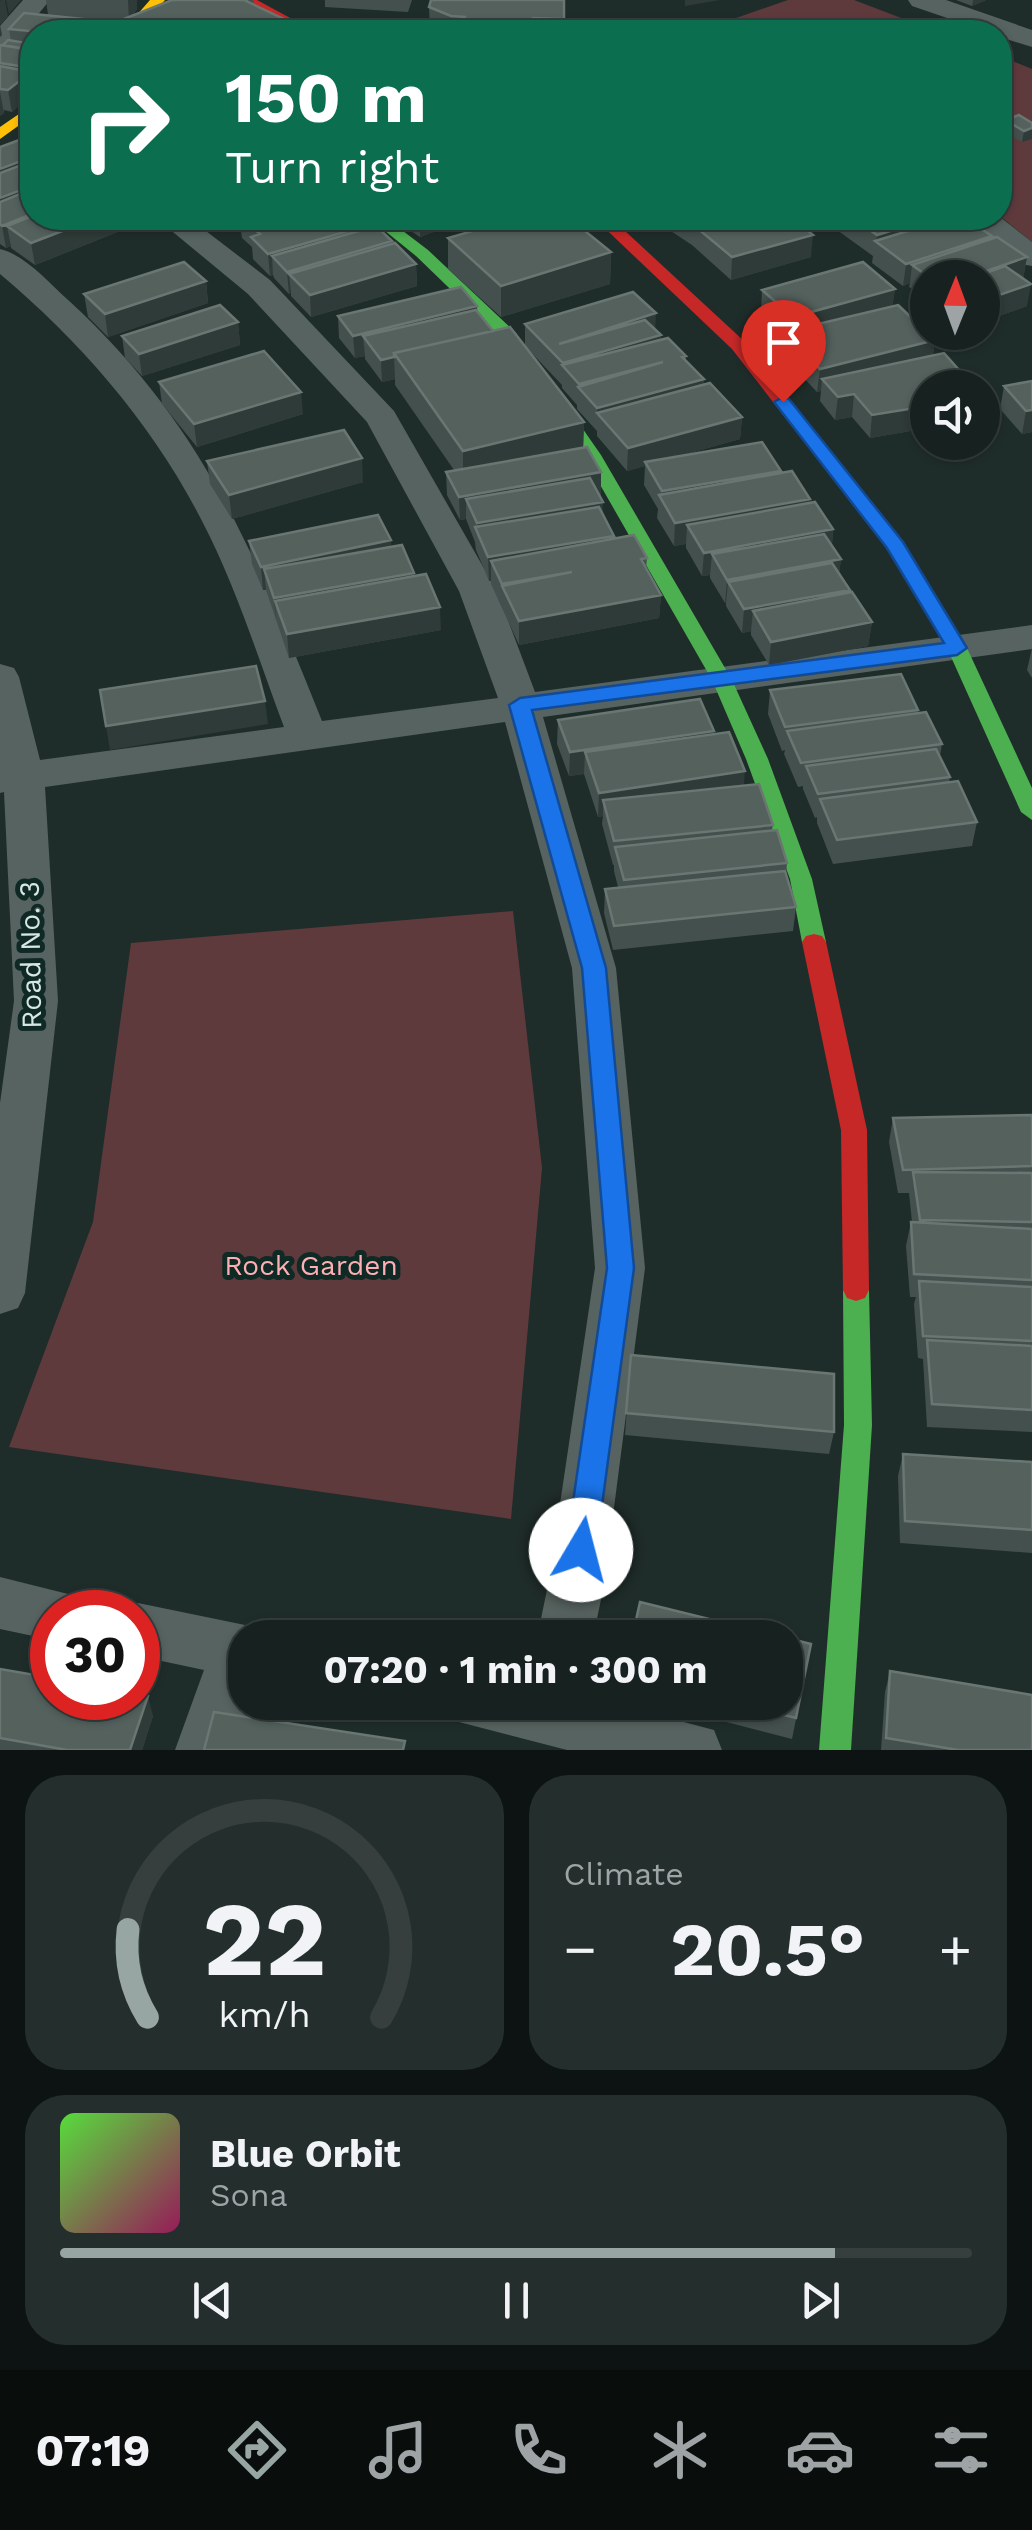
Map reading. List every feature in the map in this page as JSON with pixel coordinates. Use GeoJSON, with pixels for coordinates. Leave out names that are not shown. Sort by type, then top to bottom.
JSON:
{"type":"FeatureCollection","features":[{"type":"Feature","properties":{"kind":"street"},"geometry":{"type":"LineString","coordinates":[[0,42],[37,0]]}},
{"type":"Feature","properties":{"kind":"street"},"geometry":{"type":"LineString","coordinates":[[140,20],[158,0]]}},
{"type":"Feature","properties":{"kind":"street"},"geometry":{"type":"LineString","coordinates":[[246,0],[285,20]]}},
{"type":"Feature","properties":{"kind":"street"},"geometry":{"type":"LineString","coordinates":[[922,0],[978,20]]}},
{"type":"Feature","properties":{"kind":"street"},"geometry":{"type":"LineString","coordinates":[[186,230],[258,287],[382,418],[478,592],[520,705],[594,968],[620,1268],[569,1620]]}},
{"type":"Feature","properties":{"kind":"street"},"geometry":{"type":"LineString","coordinates":[[392,230],[422,253],[510,338],[592,455],[722,680],[757,759],[801,879],[854,1130],[858,1425],[835,1750]]}},
{"type":"Feature","properties":{"kind":"street"},"geometry":{"type":"LineString","coordinates":[[615,230],[738,345],[896,546],[957,648],[1032,812]]}},
{"type":"Feature","properties":{"kind":"street"},"geometry":{"type":"LineString","coordinates":[[997,230],[1032,257]]}},
{"type":"Feature","properties":{"kind":"street"},"geometry":{"type":"LineString","coordinates":[[0,258],[53,300],[150,410],[220,521],[308,734]]}},
{"type":"Feature","properties":{"kind":"street"},"geometry":{"type":"LineString","coordinates":[[12,778],[308,734],[1032,637]]}},
{"type":"Feature","properties":{"kind":"street","name":"Road No. 3"},"geometry":{"type":"LineString","coordinates":[[0,678],[36,1002],[0,1293]]}},
{"type":"Feature","properties":{"kind":"street"},"geometry":{"type":"LineString","coordinates":[[0,1603],[30,1609]]}},
{"type":"Feature","properties":{"kind":"street"},"geometry":{"type":"LineString","coordinates":[[160,1634],[228,1648]]}},
{"type":"Feature","properties":{"kind":"street"},"geometry":{"type":"LineString","coordinates":[[204,1750],[228,1687]]}},
{"type":"Feature","properties":{"kind":"street"},"geometry":{"type":"LineString","coordinates":[[546,1723],[693,1750]]}},
{"type":"Feature","properties":{"kind":"green space"},"geometry":{"type":"Polygon","coordinates":[[[788,0],[854,0],[906,20],[730,20],[788,0]]]}},
{"type":"Feature","properties":{"kind":"green space"},"geometry":{"type":"Polygon","coordinates":[[[1012,61],[1032,69],[1032,242],[1012,226],[1012,61]]]}},
{"type":"Feature","properties":{"kind":"green space","name":"Rock Garden"},"geometry":{"type":"Polygon","coordinates":[[[513,911],[542,1168],[511,1519],[9,1447],[93,1222],[131,943],[513,911]]]}},
{"type":"Feature","properties":{"kind":"building"},"geometry":{"type":"Polygon","coordinates":[[[172,0],[248,0],[282,18],[130,20],[126,18],[172,0]]]}},
{"type":"Feature","properties":{"kind":"building"},"geometry":{"type":"Polygon","coordinates":[[[431,0],[564,0],[564,19],[465,20],[429,7],[431,0]]]}},
{"type":"Feature","properties":{"kind":"building"},"geometry":{"type":"Polygon","coordinates":[[[24,13],[93,20],[20,20],[20,30],[9,29],[24,13]]]}},
{"type":"Feature","properties":{"kind":"building"},"geometry":{"type":"Polygon","coordinates":[[[8,40],[20,42],[20,48],[3,45],[8,40]]]}},
{"type":"Feature","properties":{"kind":"building"},"geometry":{"type":"Polygon","coordinates":[[[0,45],[20,48],[20,66],[0,63],[0,45]]]}},
{"type":"Feature","properties":{"kind":"building"},"geometry":{"type":"Polygon","coordinates":[[[0,66],[20,70],[20,81],[8,90],[0,89],[0,66]]]}},
{"type":"Feature","properties":{"kind":"building"},"geometry":{"type":"Polygon","coordinates":[[[1019,115],[1032,123],[1032,128],[1024,131],[1012,124],[1012,118],[1019,115]]]}},
{"type":"Feature","properties":{"kind":"building"},"geometry":{"type":"Polygon","coordinates":[[[20,140],[20,162],[0,169],[0,147],[20,140]]]}},
{"type":"Feature","properties":{"kind":"building"},"geometry":{"type":"Polygon","coordinates":[[[20,166],[20,190],[0,198],[0,173],[20,166]]]}},
{"type":"Feature","properties":{"kind":"building"},"geometry":{"type":"Polygon","coordinates":[[[20,194],[20,219],[2,226],[0,202],[20,194]]]}},
{"type":"Feature","properties":{"kind":"building"},"geometry":{"type":"Polygon","coordinates":[[[20,221],[20,230],[65,230],[31,243],[7,226],[20,221]]]}},
{"type":"Feature","properties":{"kind":"building"},"geometry":{"type":"Polygon","coordinates":[[[255,230],[352,230],[268,254],[251,237],[260,234],[255,230]]]}},
{"type":"Feature","properties":{"kind":"building"},"geometry":{"type":"Polygon","coordinates":[[[362,230],[380,230],[392,241],[287,272],[272,256],[362,230]]]}},
{"type":"Feature","properties":{"kind":"building"},"geometry":{"type":"Polygon","coordinates":[[[476,230],[584,230],[611,252],[501,286],[448,238],[476,230]]]}},
{"type":"Feature","properties":{"kind":"building"},"geometry":{"type":"Polygon","coordinates":[[[699,230],[807,230],[813,235],[732,257],[699,230]]]}},
{"type":"Feature","properties":{"kind":"building"},"geometry":{"type":"Polygon","coordinates":[[[911,230],[983,230],[992,236],[910,260],[906,264],[875,241],[911,230]]]}},
{"type":"Feature","properties":{"kind":"building"},"geometry":{"type":"Polygon","coordinates":[[[997,237],[1027,257],[1000,266],[1000,260],[927,260],[997,237]]]}},
{"type":"Feature","properties":{"kind":"building"},"geometry":{"type":"Polygon","coordinates":[[[395,243],[416,264],[310,295],[289,274],[395,243]]]}},
{"type":"Feature","properties":{"kind":"building"},"geometry":{"type":"Polygon","coordinates":[[[184,262],[206,281],[105,314],[84,294],[184,262]]]}},
{"type":"Feature","properties":{"kind":"building"},"geometry":{"type":"Polygon","coordinates":[[[863,262],[895,289],[793,317],[762,290],[863,262]]]}},
{"type":"Feature","properties":{"kind":"building"},"geometry":{"type":"Polygon","coordinates":[[[1005,266],[1031,284],[1000,295],[1000,268],[1005,266]]]}},
{"type":"Feature","properties":{"kind":"building"},"geometry":{"type":"Polygon","coordinates":[[[461,287],[477,306],[353,336],[338,316],[461,287]]]}},
{"type":"Feature","properties":{"kind":"building"},"geometry":{"type":"Polygon","coordinates":[[[633,292],[656,313],[559,344],[645,320],[661,335],[563,363],[525,324],[633,292]]]}},
{"type":"Feature","properties":{"kind":"building"},"geometry":{"type":"Polygon","coordinates":[[[220,305],[238,322],[139,354],[122,336],[220,305]]]}},
{"type":"Feature","properties":{"kind":"building"},"geometry":{"type":"Polygon","coordinates":[[[898,305],[910,316],[910,346],[820,369],[784,332],[898,305]]]}},
{"type":"Feature","properties":{"kind":"building"},"geometry":{"type":"Polygon","coordinates":[[[476,310],[493,331],[394,353],[394,357],[381,360],[363,336],[476,310]]]}},
{"type":"Feature","properties":{"kind":"building"},"geometry":{"type":"Polygon","coordinates":[[[510,327],[584,422],[463,451],[394,353],[510,327]]]}},
{"type":"Feature","properties":{"kind":"building"},"geometry":{"type":"Polygon","coordinates":[[[668,338],[704,379],[597,408],[578,387],[663,362],[579,384],[562,365],[668,338]]]}},
{"type":"Feature","properties":{"kind":"building"},"geometry":{"type":"Polygon","coordinates":[[[264,351],[301,392],[194,424],[159,382],[264,351]]]}},
{"type":"Feature","properties":{"kind":"building"},"geometry":{"type":"Polygon","coordinates":[[[944,353],[959,370],[910,370],[910,409],[872,415],[854,394],[838,397],[822,379],[944,353]]]}},
{"type":"Feature","properties":{"kind":"building"},"geometry":{"type":"Polygon","coordinates":[[[1032,381],[1032,410],[1026,411],[1004,386],[1032,381]]]}},
{"type":"Feature","properties":{"kind":"building"},"geometry":{"type":"Polygon","coordinates":[[[710,383],[742,417],[628,448],[597,413],[710,383]]]}},
{"type":"Feature","properties":{"kind":"building"},"geometry":{"type":"Polygon","coordinates":[[[344,430],[362,458],[229,495],[207,461],[344,430]]]}},
{"type":"Feature","properties":{"kind":"building"},"geometry":{"type":"Polygon","coordinates":[[[762,442],[781,471],[662,491],[645,462],[762,442]]]}},
{"type":"Feature","properties":{"kind":"building"},"geometry":{"type":"Polygon","coordinates":[[[587,447],[601,472],[459,497],[446,472],[587,447]]]}},
{"type":"Feature","properties":{"kind":"building"},"geometry":{"type":"Polygon","coordinates":[[[792,471],[810,499],[675,523],[659,495],[792,471]]]}},
{"type":"Feature","properties":{"kind":"building"},"geometry":{"type":"Polygon","coordinates":[[[590,478],[603,502],[477,523],[466,499],[590,478]]]}},
{"type":"Feature","properties":{"kind":"building"},"geometry":{"type":"Polygon","coordinates":[[[815,502],[833,529],[704,553],[687,525],[815,502]]]}},
{"type":"Feature","properties":{"kind":"building"},"geometry":{"type":"Polygon","coordinates":[[[599,507],[614,536],[488,557],[475,527],[599,507]]]}},
{"type":"Feature","properties":{"kind":"building"},"geometry":{"type":"Polygon","coordinates":[[[378,515],[391,540],[261,567],[249,541],[378,515]]]}},
{"type":"Feature","properties":{"kind":"building"},"geometry":{"type":"Polygon","coordinates":[[[824,534],[841,559],[727,580],[712,554],[824,534]]]}},
{"type":"Feature","properties":{"kind":"building"},"geometry":{"type":"Polygon","coordinates":[[[634,535],[647,558],[641,559],[661,595],[519,621],[502,586],[572,572],[502,584],[491,561],[634,535]]]}},
{"type":"Feature","properties":{"kind":"building"},"geometry":{"type":"Polygon","coordinates":[[[402,545],[414,573],[274,598],[264,569],[402,545]]]}},
{"type":"Feature","properties":{"kind":"building"},"geometry":{"type":"Polygon","coordinates":[[[832,563],[850,590],[744,609],[728,582],[832,563]]]}},
{"type":"Feature","properties":{"kind":"building"},"geometry":{"type":"Polygon","coordinates":[[[426,574],[440,607],[287,634],[275,601],[426,574]]]}},
{"type":"Feature","properties":{"kind":"building"},"geometry":{"type":"Polygon","coordinates":[[[852,592],[872,622],[771,642],[753,611],[852,592]]]}},
{"type":"Feature","properties":{"kind":"building"},"geometry":{"type":"Polygon","coordinates":[[[256,666],[265,701],[106,726],[100,690],[256,666]]]}},
{"type":"Feature","properties":{"kind":"building"},"geometry":{"type":"Polygon","coordinates":[[[901,674],[918,710],[785,727],[770,690],[901,674]]]}},
{"type":"Feature","properties":{"kind":"building"},"geometry":{"type":"Polygon","coordinates":[[[700,699],[714,731],[570,752],[558,720],[700,699]]]}},
{"type":"Feature","properties":{"kind":"building"},"geometry":{"type":"Polygon","coordinates":[[[926,712],[942,744],[801,763],[787,731],[926,712]]]}},
{"type":"Feature","properties":{"kind":"building"},"geometry":{"type":"Polygon","coordinates":[[[729,732],[745,771],[599,793],[585,752],[729,732]]]}},
{"type":"Feature","properties":{"kind":"building"},"geometry":{"type":"Polygon","coordinates":[[[936,749],[950,777],[818,794],[806,766],[936,749]]]}},
{"type":"Feature","properties":{"kind":"building"},"geometry":{"type":"Polygon","coordinates":[[[958,781],[977,822],[837,840],[820,799],[958,781]]]}},
{"type":"Feature","properties":{"kind":"building"},"geometry":{"type":"Polygon","coordinates":[[[759,784],[773,825],[614,841],[603,800],[759,784]]]}},
{"type":"Feature","properties":{"kind":"building"},"geometry":{"type":"Polygon","coordinates":[[[777,830],[787,863],[624,880],[615,847],[777,830]]]}},
{"type":"Feature","properties":{"kind":"building"},"geometry":{"type":"Polygon","coordinates":[[[785,871],[796,907],[614,926],[605,889],[785,871]]]}},
{"type":"Feature","properties":{"kind":"building"},"geometry":{"type":"Polygon","coordinates":[[[1032,1115],[1032,1166],[903,1170],[893,1118],[1032,1115]]]}},
{"type":"Feature","properties":{"kind":"building"},"geometry":{"type":"Polygon","coordinates":[[[913,1172],[1032,1173],[1032,1222],[920,1220],[913,1172]]]}},
{"type":"Feature","properties":{"kind":"building"},"geometry":{"type":"Polygon","coordinates":[[[911,1222],[1032,1229],[1032,1280],[914,1274],[911,1222]]]}},
{"type":"Feature","properties":{"kind":"building"},"geometry":{"type":"Polygon","coordinates":[[[919,1281],[1032,1287],[1032,1341],[923,1336],[919,1281]]]}},
{"type":"Feature","properties":{"kind":"building"},"geometry":{"type":"Polygon","coordinates":[[[927,1340],[1032,1346],[1032,1410],[932,1404],[927,1340]]]}},
{"type":"Feature","properties":{"kind":"building"},"geometry":{"type":"Polygon","coordinates":[[[631,1355],[834,1374],[834,1432],[626,1413],[631,1355]]]}},
{"type":"Feature","properties":{"kind":"building"},"geometry":{"type":"Polygon","coordinates":[[[903,1454],[1032,1462],[1032,1530],[905,1521],[903,1454]]]}},
{"type":"Feature","properties":{"kind":"building"},"geometry":{"type":"Polygon","coordinates":[[[640,1602],[713,1620],[636,1620],[640,1602]]]}},
{"type":"Feature","properties":{"kind":"building"},"geometry":{"type":"Polygon","coordinates":[[[803,1642],[811,1644],[803,1683],[803,1642]]]}},
{"type":"Feature","properties":{"kind":"building"},"geometry":{"type":"Polygon","coordinates":[[[0,1669],[30,1674],[30,1720],[140,1720],[130,1750],[67,1750],[0,1738],[0,1669]]]}},
{"type":"Feature","properties":{"kind":"building"},"geometry":{"type":"Polygon","coordinates":[[[890,1671],[1032,1695],[1032,1750],[958,1750],[886,1738],[890,1671]]]}},
{"type":"Feature","properties":{"kind":"building"},"geometry":{"type":"Polygon","coordinates":[[[214,1712],[228,1714],[228,1720],[267,1720],[405,1741],[403,1750],[204,1750],[214,1712]]]}},
{"type":"Feature","properties":{"kind":"traffic: fast"},"geometry":{"type":"LineString","coordinates":[[392,230],[510,337],[592,455],[722,680],[757,759],[801,879],[814,942]]}},
{"type":"Feature","properties":{"kind":"traffic: fast"},"geometry":{"type":"LineString","coordinates":[[797,421],[896,546],[957,648],[1032,812]]}},
{"type":"Feature","properties":{"kind":"traffic: fast"},"geometry":{"type":"LineString","coordinates":[[835,1750],[858,1425],[856,1290]]}},
{"type":"Feature","properties":{"kind":"traffic: slow"},"geometry":{"type":"LineString","coordinates":[[140,20],[158,0]]}},
{"type":"Feature","properties":{"kind":"traffic: slow"},"geometry":{"type":"LineString","coordinates":[[0,134],[20,118]]}},
{"type":"Feature","properties":{"kind":"traffic: jam"},"geometry":{"type":"LineString","coordinates":[[246,0],[285,20]]}},
{"type":"Feature","properties":{"kind":"traffic: jam"},"geometry":{"type":"LineString","coordinates":[[615,230],[738,345],[797,421]]}},
{"type":"Feature","properties":{"kind":"traffic: jam"},"geometry":{"type":"LineString","coordinates":[[814,942],[854,1130],[856,1290]]}},
{"type":"Feature","properties":{"kind":"route"},"geometry":{"type":"LineString","coordinates":[[581,1550],[620,1268],[594,968],[520,705],[957,648],[896,546],[783,402]]}}]}
